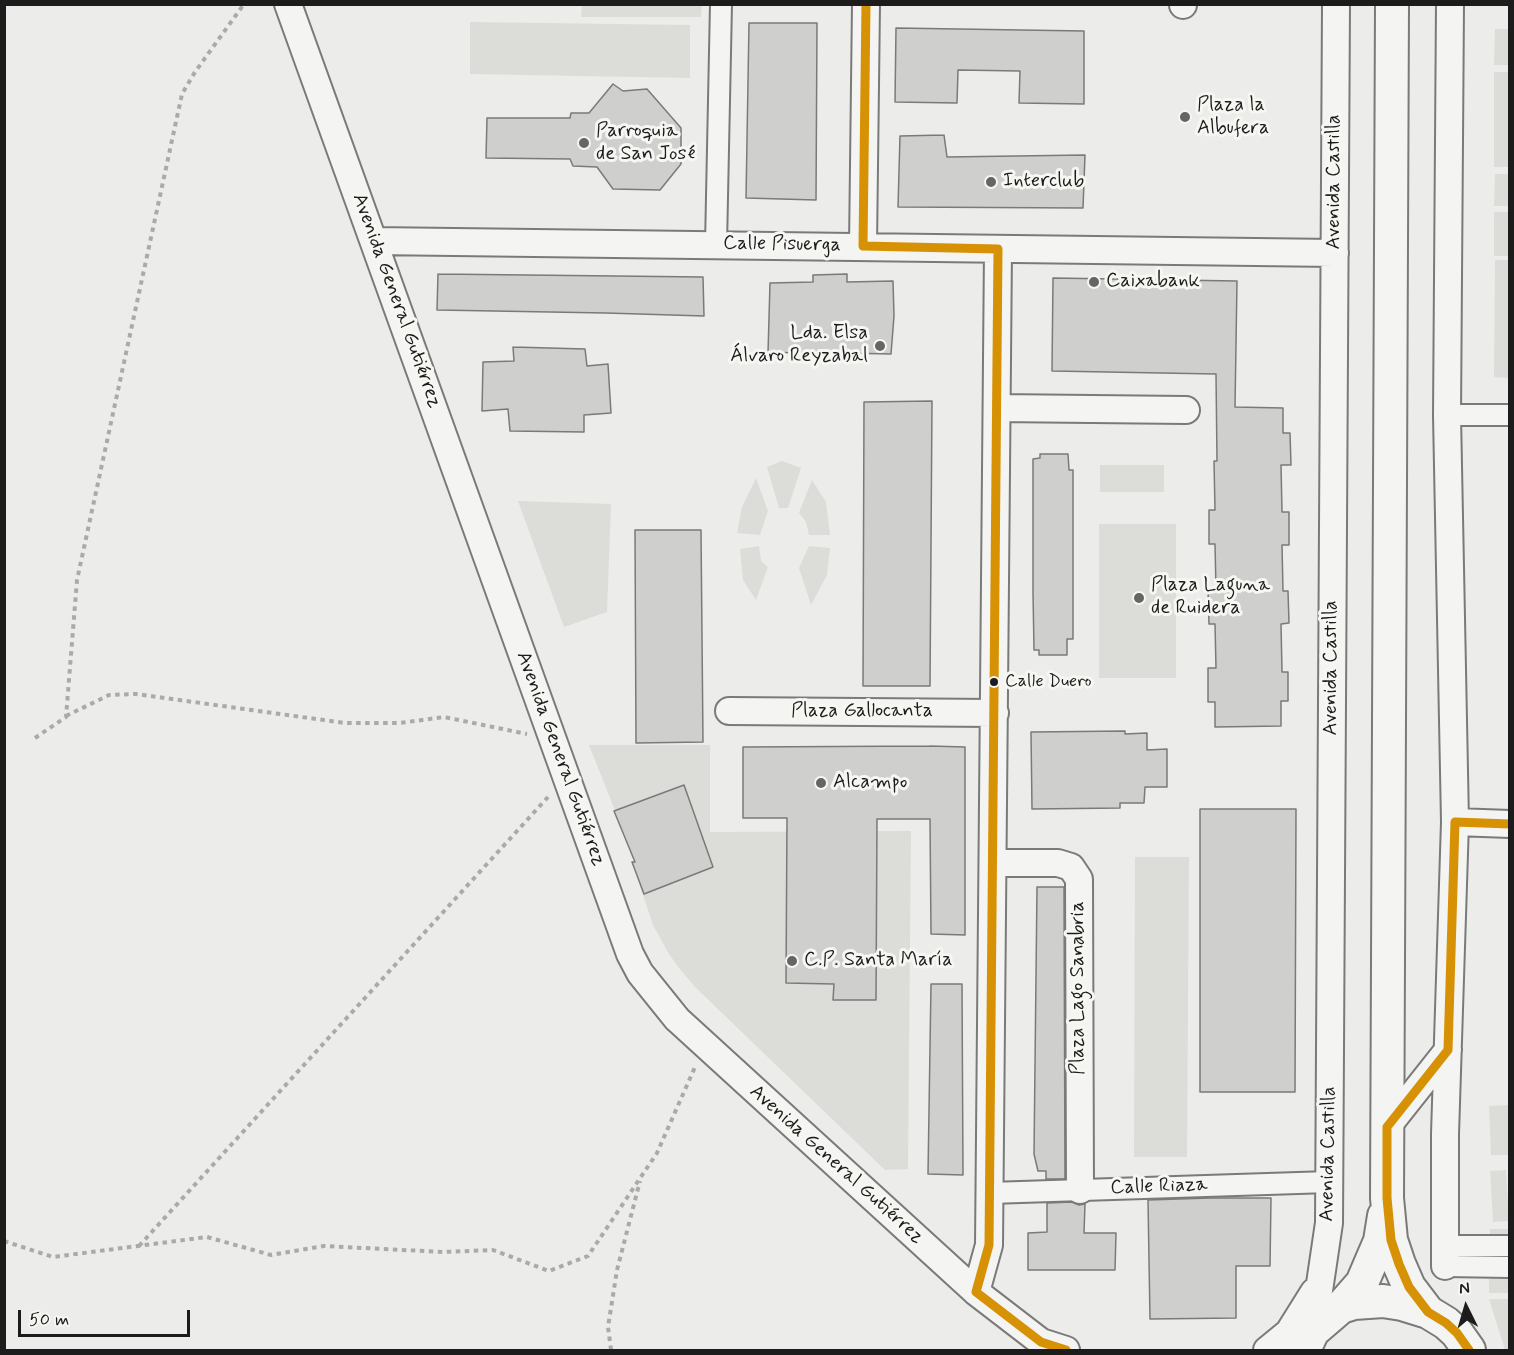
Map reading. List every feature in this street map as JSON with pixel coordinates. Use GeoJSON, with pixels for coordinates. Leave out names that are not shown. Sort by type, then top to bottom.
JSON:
{"type":"FeatureCollection","features":[{"type":"Feature","properties":{"kind":"street","name":"Avenida General Gutiérrez"},"geometry":{"type":"LineString","coordinates":[[288,4],[630,954],[640,973],[668,1008],[705,1045],[976,1292],[1041,1342],[1066,1350]]}},
{"type":"Feature","properties":{"kind":"street"},"geometry":{"type":"LineString","coordinates":[[716,245],[721,4]]}},
{"type":"Feature","properties":{"kind":"street"},"geometry":{"type":"LineString","coordinates":[[863,246],[866,4]]}},
{"type":"Feature","properties":{"kind":"street","name":"Avenida Castilla"},"geometry":{"type":"LineString","coordinates":[[1306,1345],[1320,1281],[1329,1223],[1336,4]]}},
{"type":"Feature","properties":{"kind":"street"},"geometry":{"type":"LineString","coordinates":[[1392,4],[1387,1198],[1391,1240],[1399,1264],[1409,1287],[1428,1312]]}},
{"type":"Feature","properties":{"kind":"street"},"geometry":{"type":"LineString","coordinates":[[1445,1256],[1455,822],[1447,415],[1450,4]]}},
{"type":"Feature","properties":{"kind":"street","name":"Calle Pisuerga"},"geometry":{"type":"LineString","coordinates":[[374,241],[1335,253]]}},
{"type":"Feature","properties":{"kind":"street"},"geometry":{"type":"LineString","coordinates":[[976,1292],[989,1245],[998,249]]}},
{"type":"Feature","properties":{"kind":"street"},"geometry":{"type":"LineString","coordinates":[[997,408],[1186,410]]}},
{"type":"Feature","properties":{"kind":"street"},"geometry":{"type":"LineString","coordinates":[[1447,415],[1509,415]]}},
{"type":"Feature","properties":{"kind":"street","name":"Plaza Gallocanta"},"geometry":{"type":"LineString","coordinates":[[729,711],[995,713]]}},
{"type":"Feature","properties":{"kind":"street"},"geometry":{"type":"LineString","coordinates":[[1455,822],[1509,824]]}},
{"type":"Feature","properties":{"kind":"street","name":"Plaza Lago Sanabria"},"geometry":{"type":"LineString","coordinates":[[993,863],[1058,863],[1071,867],[1079,879],[1080,1190]]}},
{"type":"Feature","properties":{"kind":"street"},"geometry":{"type":"LineString","coordinates":[[1388,1127],[1448,1050]]}},
{"type":"Feature","properties":{"kind":"street","name":"Calle Riaza"},"geometry":{"type":"LineString","coordinates":[[990,1193],[1329,1182]]}},
{"type":"Feature","properties":{"kind":"street"},"geometry":{"type":"LineString","coordinates":[[1306,1345],[1362,1283],[1380,1241],[1387,1198]]}},
{"type":"Feature","properties":{"kind":"street"},"geometry":{"type":"LineString","coordinates":[[1445,1256],[1509,1246]]}},
{"type":"Feature","properties":{"kind":"street"},"geometry":{"type":"LineString","coordinates":[[1445,1256],[1509,1267]]}},
{"type":"Feature","properties":{"kind":"street"},"geometry":{"type":"LineString","coordinates":[[1267,1350],[1289,1332],[1320,1281]]}},
{"type":"Feature","properties":{"kind":"street"},"geometry":{"type":"LineString","coordinates":[[1341,1307],[1354,1303],[1383,1301],[1428,1312],[1457,1333],[1469,1350]]}},
{"type":"Feature","properties":{"kind":"path"},"geometry":{"type":"LineString","coordinates":[[66,717],[77,580],[182,94],[244,4]]}},
{"type":"Feature","properties":{"kind":"path"},"geometry":{"type":"LineString","coordinates":[[35,738],[66,717],[109,695],[136,694],[345,723],[400,723],[444,717],[553,740]]}},
{"type":"Feature","properties":{"kind":"path"},"geometry":{"type":"LineString","coordinates":[[139,1246],[567,777]]}},
{"type":"Feature","properties":{"kind":"path"},"geometry":{"type":"LineString","coordinates":[[4,1241],[53,1257],[207,1237],[270,1255],[324,1246],[443,1252],[493,1250],[549,1271],[588,1256],[657,1153],[705,1045]]}},
{"type":"Feature","properties":{"kind":"path"},"geometry":{"type":"LineString","coordinates":[[610,1350],[608,1327],[617,1270],[640,1178]]}},
{"type":"Feature","properties":{"kind":"shaded area"},"geometry":{"type":"Polygon","coordinates":[[[582,5],[702,5],[701,17],[581,17],[582,5]]]}},
{"type":"Feature","properties":{"kind":"shaded area"},"geometry":{"type":"Polygon","coordinates":[[[470,22],[690,25],[690,78],[470,74],[470,22]]]}},
{"type":"Feature","properties":{"kind":"shaded area"},"geometry":{"type":"Polygon","coordinates":[[[1495,29],[1509,29],[1509,65],[1494,65],[1495,29]]]}},
{"type":"Feature","properties":{"kind":"shaded area"},"geometry":{"type":"Polygon","coordinates":[[[1494,72],[1509,72],[1509,167],[1494,167],[1494,72]]]}},
{"type":"Feature","properties":{"kind":"shaded area"},"geometry":{"type":"Polygon","coordinates":[[[1495,174],[1509,174],[1509,206],[1494,206],[1495,174]]]}},
{"type":"Feature","properties":{"kind":"shaded area"},"geometry":{"type":"Polygon","coordinates":[[[1494,212],[1509,212],[1509,256],[1494,256],[1494,212]]]}},
{"type":"Feature","properties":{"kind":"shaded area"},"geometry":{"type":"Polygon","coordinates":[[[1495,260],[1509,260],[1509,378],[1494,377],[1495,260]]]}},
{"type":"Feature","properties":{"kind":"shaded area"},"geometry":{"type":"Polygon","coordinates":[[[782,461],[801,468],[788,508],[779,508],[767,467],[782,461]]]}},
{"type":"Feature","properties":{"kind":"shaded area"},"geometry":{"type":"Polygon","coordinates":[[[1100,465],[1164,465],[1164,492],[1100,492],[1100,465]]]}},
{"type":"Feature","properties":{"kind":"shaded area"},"geometry":{"type":"Polygon","coordinates":[[[756,478],[768,511],[760,535],[737,533],[742,507],[756,478]]]}},
{"type":"Feature","properties":{"kind":"shaded area"},"geometry":{"type":"Polygon","coordinates":[[[812,480],[826,502],[830,535],[809,535],[806,522],[799,513],[812,480]]]}},
{"type":"Feature","properties":{"kind":"shaded area"},"geometry":{"type":"Polygon","coordinates":[[[518,501],[611,504],[607,612],[564,627],[518,501]]]}},
{"type":"Feature","properties":{"kind":"shaded area"},"geometry":{"type":"Polygon","coordinates":[[[1099,524],[1176,524],[1176,678],[1099,678],[1099,524]]]}},
{"type":"Feature","properties":{"kind":"shaded area"},"geometry":{"type":"Polygon","coordinates":[[[759,546],[761,561],[768,567],[756,600],[743,580],[740,549],[759,546]]]}},
{"type":"Feature","properties":{"kind":"shaded area"},"geometry":{"type":"Polygon","coordinates":[[[809,546],[830,548],[827,575],[811,605],[799,568],[809,546]]]}},
{"type":"Feature","properties":{"kind":"shaded area","name":"C.P. Santa María"},"geometry":{"type":"Polygon","coordinates":[[[589,745],[710,745],[710,832],[911,831],[908,1169],[885,1170],[695,987],[679,968],[653,925],[632,862],[635,861],[589,745]]]}},
{"type":"Feature","properties":{"kind":"shaded area"},"geometry":{"type":"Polygon","coordinates":[[[1135,857],[1189,857],[1187,1157],[1134,1157],[1135,857]]]}},
{"type":"Feature","properties":{"kind":"shaded area"},"geometry":{"type":"Polygon","coordinates":[[[1509,1105],[1509,1155],[1491,1155],[1489,1106],[1509,1105]]]}},
{"type":"Feature","properties":{"kind":"shaded area"},"geometry":{"type":"Polygon","coordinates":[[[1506,1170],[1509,1221],[1493,1222],[1490,1171],[1506,1170]]]}},
{"type":"Feature","properties":{"kind":"shaded area"},"geometry":{"type":"Polygon","coordinates":[[[1490,1229],[1509,1229],[1509,1240],[1490,1240],[1490,1229]]]}},
{"type":"Feature","properties":{"kind":"shaded area"},"geometry":{"type":"Polygon","coordinates":[[[1489,1279],[1509,1279],[1509,1293],[1489,1293],[1489,1279]]]}},
{"type":"Feature","properties":{"kind":"shaded area"},"geometry":{"type":"Polygon","coordinates":[[[1489,1299],[1509,1299],[1509,1350],[1505,1350],[1489,1299]]]}},
{"type":"Feature","properties":{"kind":"building"},"geometry":{"type":"Polygon","coordinates":[[[749,23],[817,23],[816,200],[746,198],[749,23]]]}},
{"type":"Feature","properties":{"kind":"building"},"geometry":{"type":"Polygon","coordinates":[[[896,28],[1084,31],[1084,104],[1019,103],[1020,71],[958,70],[957,103],[895,102],[896,28]]]}},
{"type":"Feature","properties":{"kind":"building","name":"Parroquia de San José"},"geometry":{"type":"Polygon","coordinates":[[[613,84],[623,91],[647,89],[681,128],[681,164],[660,190],[613,189],[597,167],[573,166],[570,159],[486,158],[487,118],[570,118],[571,113],[589,113],[613,84]]]}},
{"type":"Feature","properties":{"kind":"building","name":"Interclub"},"geometry":{"type":"Polygon","coordinates":[[[944,135],[947,157],[1085,155],[1083,208],[898,207],[900,136],[944,135]]]}},
{"type":"Feature","properties":{"kind":"building"},"geometry":{"type":"Polygon","coordinates":[[[438,274],[703,277],[704,316],[437,310],[438,274]]]}},
{"type":"Feature","properties":{"kind":"building"},"geometry":{"type":"Polygon","coordinates":[[[847,274],[847,282],[893,281],[894,316],[891,354],[844,353],[845,359],[815,360],[815,352],[768,353],[770,283],[813,282],[813,275],[847,274]]]}},
{"type":"Feature","properties":{"kind":"building"},"geometry":{"type":"Polygon","coordinates":[[[1053,278],[1237,281],[1235,407],[1283,408],[1283,433],[1290,433],[1291,465],[1281,465],[1282,512],[1289,512],[1289,545],[1282,545],[1283,591],[1288,591],[1289,623],[1281,624],[1282,672],[1288,672],[1288,701],[1281,701],[1281,726],[1215,727],[1215,702],[1208,702],[1208,668],[1216,668],[1215,624],[1209,624],[1208,590],[1216,590],[1215,544],[1209,544],[1209,510],[1215,510],[1216,374],[1052,371],[1053,278]]]}},
{"type":"Feature","properties":{"kind":"building"},"geometry":{"type":"Polygon","coordinates":[[[513,347],[585,349],[587,366],[608,364],[611,413],[584,415],[584,432],[510,431],[508,409],[482,411],[483,362],[514,361],[513,347]]]}},
{"type":"Feature","properties":{"kind":"building"},"geometry":{"type":"Polygon","coordinates":[[[932,401],[930,686],[863,686],[864,402],[932,401]]]}},
{"type":"Feature","properties":{"kind":"building"},"geometry":{"type":"Polygon","coordinates":[[[1040,454],[1068,454],[1069,470],[1073,470],[1073,639],[1067,639],[1067,655],[1039,655],[1039,650],[1034,650],[1033,459],[1040,458],[1040,454]]]}},
{"type":"Feature","properties":{"kind":"building"},"geometry":{"type":"Polygon","coordinates":[[[635,530],[701,530],[703,742],[636,743],[635,530]]]}},
{"type":"Feature","properties":{"kind":"building"},"geometry":{"type":"Polygon","coordinates":[[[1125,731],[1125,734],[1147,733],[1147,750],[1167,749],[1167,787],[1145,787],[1144,803],[1120,803],[1120,808],[1032,809],[1031,732],[1125,731]]]}},
{"type":"Feature","properties":{"kind":"building"},"geometry":{"type":"Polygon","coordinates":[[[743,747],[965,747],[965,935],[931,934],[930,819],[877,819],[876,1000],[833,1000],[834,984],[786,983],[787,818],[743,818],[743,747]]]}},
{"type":"Feature","properties":{"kind":"building"},"geometry":{"type":"Polygon","coordinates":[[[684,785],[713,867],[644,894],[632,862],[635,862],[614,811],[684,785]]]}},
{"type":"Feature","properties":{"kind":"building"},"geometry":{"type":"Polygon","coordinates":[[[1200,809],[1296,809],[1295,1092],[1200,1092],[1200,809]]]}},
{"type":"Feature","properties":{"kind":"building"},"geometry":{"type":"Polygon","coordinates":[[[1037,887],[1064,887],[1065,1179],[1046,1179],[1046,1171],[1038,1171],[1034,1154],[1037,887]]]}},
{"type":"Feature","properties":{"kind":"building"},"geometry":{"type":"Polygon","coordinates":[[[931,984],[962,984],[963,1175],[928,1174],[931,984]]]}},
{"type":"Feature","properties":{"kind":"building"},"geometry":{"type":"Polygon","coordinates":[[[1271,1198],[1270,1266],[1236,1266],[1236,1318],[1150,1319],[1148,1200],[1271,1198]]]}},
{"type":"Feature","properties":{"kind":"building"},"geometry":{"type":"Polygon","coordinates":[[[1072,1202],[1079,1205],[1085,1204],[1084,1233],[1116,1233],[1115,1270],[1028,1270],[1028,1233],[1047,1232],[1047,1203],[1072,1202]]]}},
{"type":"Feature","properties":{"kind":"transit line"},"geometry":{"type":"LineString","coordinates":[[866,4],[863,246],[998,249],[989,1245],[976,1292],[1041,1342],[1066,1350]]}},
{"type":"Feature","properties":{"kind":"transit line"},"geometry":{"type":"LineString","coordinates":[[1469,1350],[1457,1333],[1428,1312],[1409,1287],[1399,1264],[1391,1240],[1387,1198],[1387,1127],[1448,1050],[1455,822],[1510,824]]}},
{"type":"Feature","properties":{"kind":"place","name":"Plaza la Albufera"},"geometry":{"type":"Point","coordinates":[1185,117]}},
{"type":"Feature","properties":{"kind":"place","name":"Parroquia de San José"},"geometry":{"type":"Point","coordinates":[584,143]}},
{"type":"Feature","properties":{"kind":"place","name":"Interclub"},"geometry":{"type":"Point","coordinates":[991,182]}},
{"type":"Feature","properties":{"kind":"place","name":"Caixabank"},"geometry":{"type":"Point","coordinates":[1094,282]}},
{"type":"Feature","properties":{"kind":"place","name":"Lda. Elsa Álvaro Reyzabal"},"geometry":{"type":"Point","coordinates":[880,346]}},
{"type":"Feature","properties":{"kind":"place","name":"Plaza Laguna de Ruidera"},"geometry":{"type":"Point","coordinates":[1139,598]}},
{"type":"Feature","properties":{"kind":"place","name":"Calle Duero"},"geometry":{"type":"Point","coordinates":[994,682]}},
{"type":"Feature","properties":{"kind":"place","name":"Alcampo"},"geometry":{"type":"Point","coordinates":[821,783]}},
{"type":"Feature","properties":{"kind":"place","name":"C.P. Santa María"},"geometry":{"type":"Point","coordinates":[792,961]}}]}
